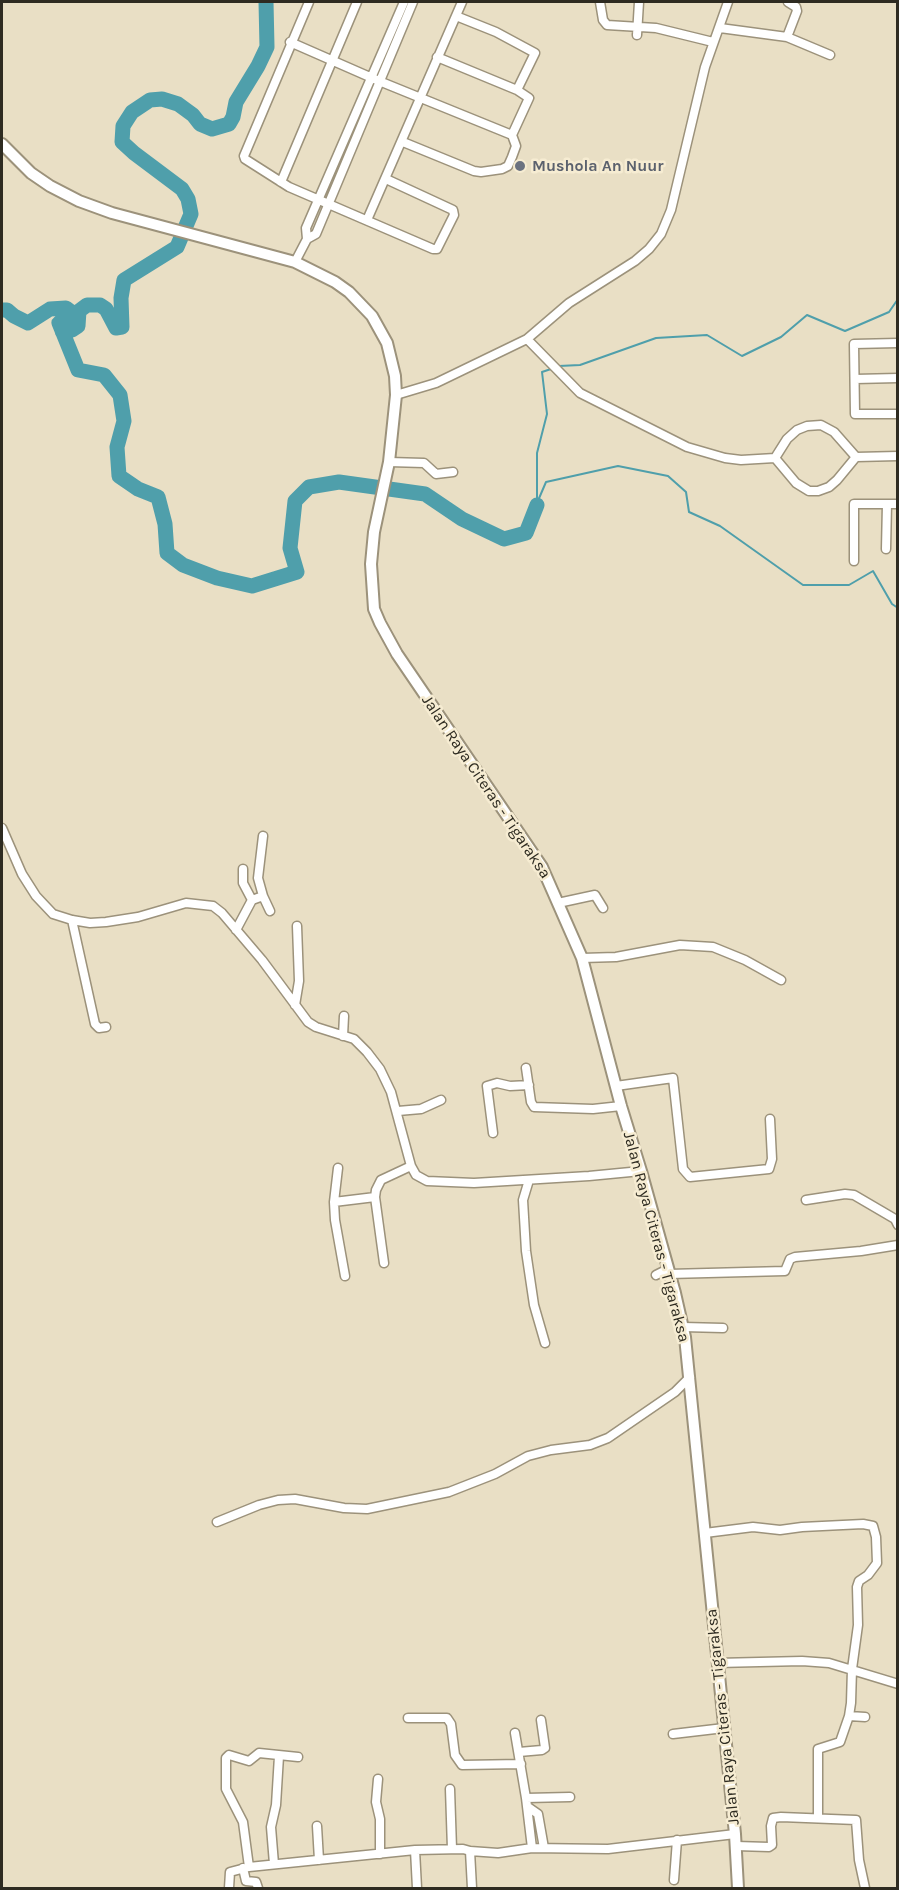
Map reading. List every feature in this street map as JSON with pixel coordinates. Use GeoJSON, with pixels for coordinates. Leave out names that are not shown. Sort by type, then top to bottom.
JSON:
{"type":"FeatureCollection","features":[{"type":"Feature","properties":{"kind":"main road","name":"Jalan Raya Citeras - Tigaraksa"},"geometry":{"type":"LineString","coordinates":[[2,144],[31,173],[64,194],[112,213],[295,262],[334,282],[349,292],[372,316],[387,343],[395,376],[396,395],[388,466],[374,532],[371,564],[374,609],[397,654],[543,867],[582,958],[682,1327],[690,1377],[735,1834],[738,1888]]}},
{"type":"Feature","properties":{"kind":"street"},"geometry":{"type":"LineString","coordinates":[[309,2],[290,42],[244,156],[246,160],[281,182],[435,250],[438,248],[454,215],[453,210],[386,179]]}},
{"type":"Feature","properties":{"kind":"street"},"geometry":{"type":"LineString","coordinates":[[281,182],[357,2]]}},
{"type":"Feature","properties":{"kind":"street"},"geometry":{"type":"LineString","coordinates":[[307,238],[316,234],[330,203],[404,2]]}},
{"type":"Feature","properties":{"kind":"street"},"geometry":{"type":"LineString","coordinates":[[295,262],[307,238],[306,228],[413,2]]}},
{"type":"Feature","properties":{"kind":"street"},"geometry":{"type":"LineString","coordinates":[[367,220],[462,2]]}},
{"type":"Feature","properties":{"kind":"street"},"geometry":{"type":"LineString","coordinates":[[600,2],[603,20],[607,25],[656,28],[713,42]]}},
{"type":"Feature","properties":{"kind":"street"},"geometry":{"type":"LineString","coordinates":[[637,36],[639,2]]}},
{"type":"Feature","properties":{"kind":"street"},"geometry":{"type":"LineString","coordinates":[[396,395],[436,383],[527,339],[569,303],[635,261],[649,249],[667,222],[686,151],[693,111],[713,42],[728,2]]}},
{"type":"Feature","properties":{"kind":"street"},"geometry":{"type":"LineString","coordinates":[[788,2],[796,7],[797,11],[788,37]]}},
{"type":"Feature","properties":{"kind":"street"},"geometry":{"type":"LineString","coordinates":[[456,16],[496,32],[535,53],[517,90]]}},
{"type":"Feature","properties":{"kind":"street"},"geometry":{"type":"LineString","coordinates":[[720,28],[788,37],[830,55]]}},
{"type":"Feature","properties":{"kind":"street"},"geometry":{"type":"LineString","coordinates":[[290,42],[375,80],[512,135]]}},
{"type":"Feature","properties":{"kind":"street"},"geometry":{"type":"LineString","coordinates":[[402,142],[474,171],[486,172],[508,166],[516,146],[512,135],[528,98],[517,90],[437,57]]}},
{"type":"Feature","properties":{"kind":"street"},"geometry":{"type":"LineString","coordinates":[[527,339],[569,384],[589,398],[687,447],[725,458],[741,460],[775,458]]}},
{"type":"Feature","properties":{"kind":"street"},"geometry":{"type":"LineString","coordinates":[[897,343],[854,344],[855,414],[897,414]]}},
{"type":"Feature","properties":{"kind":"street"},"geometry":{"type":"LineString","coordinates":[[855,379],[897,378]]}},
{"type":"Feature","properties":{"kind":"street"},"geometry":{"type":"LineString","coordinates":[[775,458],[787,439],[797,430],[807,426],[821,425],[834,432],[856,457]]}},
{"type":"Feature","properties":{"kind":"street"},"geometry":{"type":"LineString","coordinates":[[775,458],[789,477],[803,488],[818,491],[829,487],[837,480],[856,457],[897,456]]}},
{"type":"Feature","properties":{"kind":"street"},"geometry":{"type":"LineString","coordinates":[[388,466],[424,463],[436,474],[453,472]]}},
{"type":"Feature","properties":{"kind":"street"},"geometry":{"type":"LineString","coordinates":[[854,561],[854,504],[897,504]]}},
{"type":"Feature","properties":{"kind":"street"},"geometry":{"type":"LineString","coordinates":[[886,549],[887,504]]}},
{"type":"Feature","properties":{"kind":"street"},"geometry":{"type":"LineString","coordinates":[[2,828],[22,874],[36,896],[53,914],[72,920],[90,922],[123,920],[186,903],[213,906],[222,913],[262,960],[308,1022],[316,1028],[354,1039],[368,1052],[386,1079],[398,1111],[404,1147],[416,1175],[427,1180],[474,1182],[641,1171]]}},
{"type":"Feature","properties":{"kind":"street"},"geometry":{"type":"LineString","coordinates":[[263,836],[258,878],[270,911]]}},
{"type":"Feature","properties":{"kind":"street"},"geometry":{"type":"LineString","coordinates":[[243,869],[243,883],[252,900]]}},
{"type":"Feature","properties":{"kind":"street"},"geometry":{"type":"LineString","coordinates":[[558,903],[595,895],[603,908]]}},
{"type":"Feature","properties":{"kind":"street"},"geometry":{"type":"LineString","coordinates":[[236,930],[252,900],[263,896]]}},
{"type":"Feature","properties":{"kind":"street"},"geometry":{"type":"LineString","coordinates":[[72,920],[95,1024],[99,1028],[106,1027]]}},
{"type":"Feature","properties":{"kind":"street"},"geometry":{"type":"LineString","coordinates":[[295,1005],[299,981],[297,926]]}},
{"type":"Feature","properties":{"kind":"street"},"geometry":{"type":"LineString","coordinates":[[582,958],[616,957],[680,945],[713,947],[746,960],[781,980]]}},
{"type":"Feature","properties":{"kind":"street"},"geometry":{"type":"LineString","coordinates":[[343,1036],[344,1016]]}},
{"type":"Feature","properties":{"kind":"street"},"geometry":{"type":"LineString","coordinates":[[526,1068],[531,1102],[534,1107],[593,1109],[621,1106]]}},
{"type":"Feature","properties":{"kind":"street"},"geometry":{"type":"LineString","coordinates":[[616,1086],[673,1078],[683,1169],[690,1177],[769,1169],[772,1159],[770,1119]]}},
{"type":"Feature","properties":{"kind":"street"},"geometry":{"type":"LineString","coordinates":[[493,1133],[487,1086],[497,1083],[510,1086],[529,1085]]}},
{"type":"Feature","properties":{"kind":"street"},"geometry":{"type":"LineString","coordinates":[[398,1111],[421,1109],[441,1100]]}},
{"type":"Feature","properties":{"kind":"street"},"geometry":{"type":"LineString","coordinates":[[384,1263],[376,1190],[381,1180],[411,1166]]}},
{"type":"Feature","properties":{"kind":"street"},"geometry":{"type":"LineString","coordinates":[[338,1168],[334,1202],[335,1220],[345,1275]]}},
{"type":"Feature","properties":{"kind":"street"},"geometry":{"type":"LineString","coordinates":[[529,1180],[523,1200],[526,1251],[534,1305],[545,1343]]}},
{"type":"Feature","properties":{"kind":"street"},"geometry":{"type":"LineString","coordinates":[[806,1200],[845,1194],[854,1195],[895,1219],[897,1225]]}},
{"type":"Feature","properties":{"kind":"street"},"geometry":{"type":"LineString","coordinates":[[334,1202],[375,1197]]}},
{"type":"Feature","properties":{"kind":"street"},"geometry":{"type":"LineString","coordinates":[[656,1275],[668,1271],[784,1272],[790,1259],[795,1257],[897,1245]]}},
{"type":"Feature","properties":{"kind":"street"},"geometry":{"type":"LineString","coordinates":[[682,1327],[723,1328]]}},
{"type":"Feature","properties":{"kind":"street"},"geometry":{"type":"LineString","coordinates":[[217,1522],[278,1500],[295,1499],[344,1508],[367,1509],[449,1492],[495,1474],[528,1456],[551,1450],[590,1445],[608,1438],[675,1392],[690,1377]]}},
{"type":"Feature","properties":{"kind":"street"},"geometry":{"type":"LineString","coordinates":[[705,1533],[753,1527],[780,1530],[863,1524],[873,1526],[876,1537],[877,1563],[868,1575],[859,1581],[857,1587],[858,1625],[849,1716],[840,1742],[818,1749],[818,1818]]}},
{"type":"Feature","properties":{"kind":"street"},"geometry":{"type":"LineString","coordinates":[[717,1663],[802,1661],[829,1663],[897,1684]]}},
{"type":"Feature","properties":{"kind":"street"},"geometry":{"type":"LineString","coordinates":[[849,1716],[865,1717]]}},
{"type":"Feature","properties":{"kind":"street"},"geometry":{"type":"LineString","coordinates":[[408,1718],[447,1718],[452,1724],[455,1755],[462,1765],[521,1764]]}},
{"type":"Feature","properties":{"kind":"street"},"geometry":{"type":"LineString","coordinates":[[519,1752],[545,1748],[541,1720]]}},
{"type":"Feature","properties":{"kind":"street"},"geometry":{"type":"LineString","coordinates":[[673,1734],[724,1728]]}},
{"type":"Feature","properties":{"kind":"street"},"geometry":{"type":"LineString","coordinates":[[515,1733],[532,1848]]}},
{"type":"Feature","properties":{"kind":"street"},"geometry":{"type":"LineString","coordinates":[[258,1888],[256,1882],[246,1881],[243,1822],[226,1789],[226,1758],[230,1755],[249,1761],[259,1753],[298,1757]]}},
{"type":"Feature","properties":{"kind":"street"},"geometry":{"type":"LineString","coordinates":[[274,1864],[271,1827],[276,1805],[279,1756]]}},
{"type":"Feature","properties":{"kind":"street"},"geometry":{"type":"LineString","coordinates":[[378,1779],[376,1802],[380,1819],[380,1854]]}},
{"type":"Feature","properties":{"kind":"street"},"geometry":{"type":"LineString","coordinates":[[450,1789],[452,1849]]}},
{"type":"Feature","properties":{"kind":"street"},"geometry":{"type":"LineString","coordinates":[[527,1803],[570,1797]]}},
{"type":"Feature","properties":{"kind":"street"},"geometry":{"type":"LineString","coordinates":[[527,1803],[538,1814],[544,1848]]}},
{"type":"Feature","properties":{"kind":"street"},"geometry":{"type":"LineString","coordinates":[[736,1846],[757,1848],[772,1845],[773,1818],[856,1821],[859,1860],[865,1888]]}},
{"type":"Feature","properties":{"kind":"street"},"geometry":{"type":"LineString","coordinates":[[317,1826],[319,1860]]}},
{"type":"Feature","properties":{"kind":"street"},"geometry":{"type":"LineString","coordinates":[[229,1888],[230,1872],[246,1867],[274,1864],[416,1850],[463,1849],[498,1853],[532,1848],[608,1849],[735,1834]]}},
{"type":"Feature","properties":{"kind":"street"},"geometry":{"type":"LineString","coordinates":[[674,1880],[677,1840]]}},
{"type":"Feature","properties":{"kind":"street"},"geometry":{"type":"LineString","coordinates":[[416,1850],[417,1888]]}},
{"type":"Feature","properties":{"kind":"street"},"geometry":{"type":"LineString","coordinates":[[470,1851],[472,1888]]}},
{"type":"Feature","properties":{"kind":"waterway"},"geometry":{"type":"LineString","coordinates":[[62,331],[72,330],[78,326],[79,311],[87,305],[100,305],[106,309],[116,328],[122,327],[121,298],[124,280],[177,247],[191,214],[188,199],[182,189],[122,142],[123,126],[132,112],[150,100],[162,99],[178,104],[193,115],[200,124],[212,129],[229,124],[236,102],[267,47],[266,2]]}},
{"type":"Feature","properties":{"kind":"waterway"},"geometry":{"type":"LineString","coordinates":[[559,366],[580,365],[656,338],[707,335],[742,356],[781,337],[807,315],[845,331],[889,312],[898,299]]}},
{"type":"Feature","properties":{"kind":"waterway"},"geometry":{"type":"LineString","coordinates":[[2,310],[7,310],[28,323],[50,309],[66,308],[70,311],[67,317],[59,323],[78,370],[104,375],[120,395],[124,421],[117,447],[119,476],[138,489],[158,497],[165,524],[167,553],[183,565],[217,578],[252,586],[297,572],[290,548],[295,501],[309,487],[339,482],[425,494],[462,519],[504,539],[526,533],[537,505]]}},
{"type":"Feature","properties":{"kind":"waterway"},"geometry":{"type":"LineString","coordinates":[[537,505],[537,453],[547,414],[542,372],[554,368]]}},
{"type":"Feature","properties":{"kind":"waterway"},"geometry":{"type":"LineString","coordinates":[[537,503],[546,482],[618,466],[668,476],[686,492],[689,512],[720,526],[803,585],[849,585],[873,571],[892,604],[898,608]]}},
{"type":"Feature","properties":{"kind":"place","name":"Mushola An Nuur"},"geometry":{"type":"Point","coordinates":[520,166]}}]}
